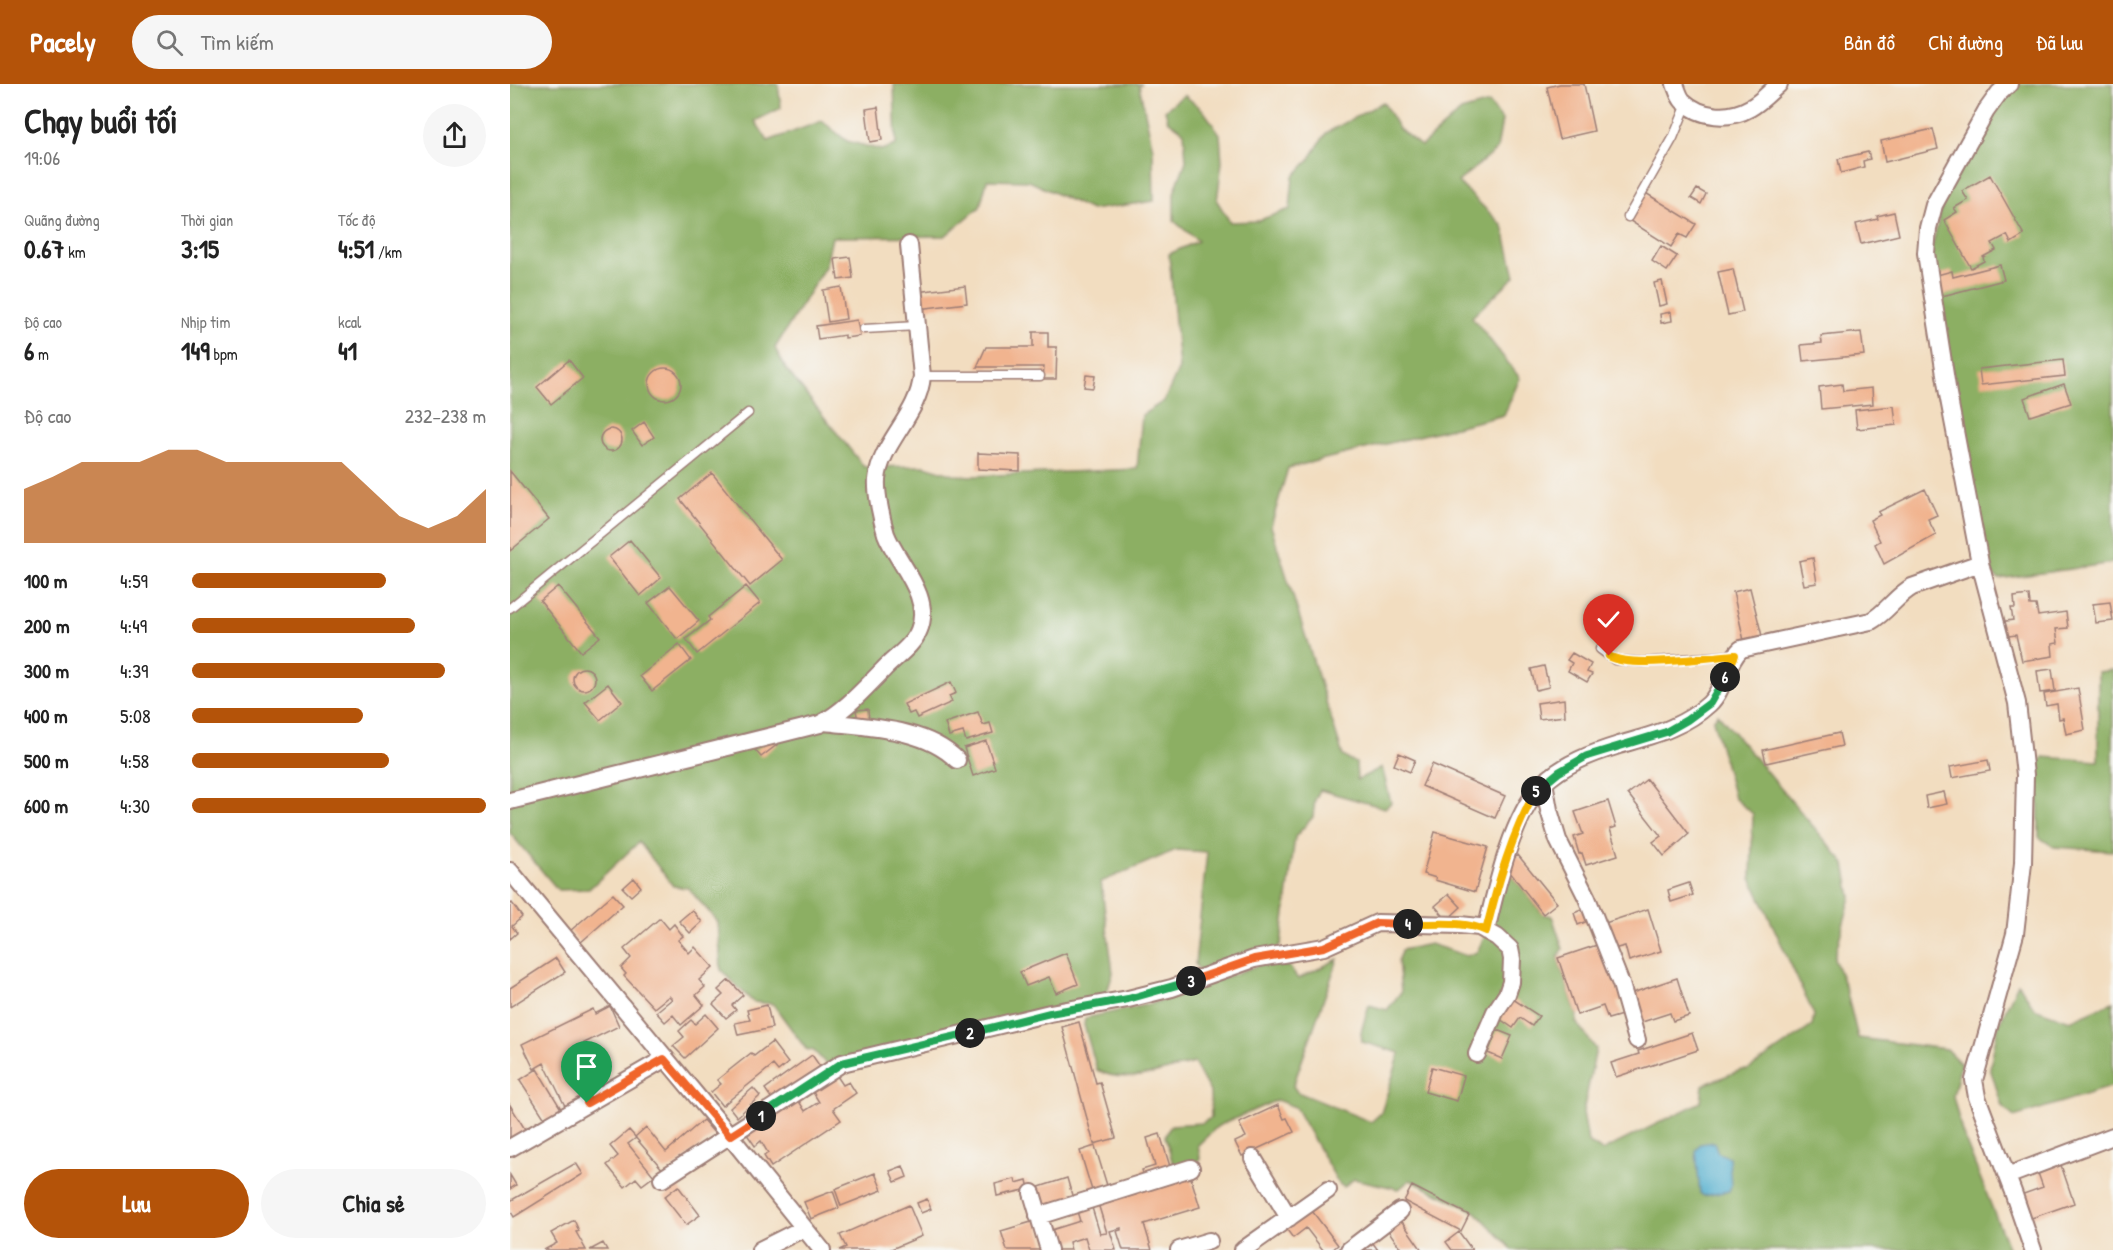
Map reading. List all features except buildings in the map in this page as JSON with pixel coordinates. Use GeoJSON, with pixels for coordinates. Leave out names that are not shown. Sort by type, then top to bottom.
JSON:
{"type":"FeatureCollection","features":[{"type":"Feature","properties":{"kind":"street"},"geometry":{"type":"LineString","coordinates":[[1675,84],[1682,99],[1712,116],[1726,116],[1750,108],[1779,84]]}},
{"type":"Feature","properties":{"kind":"street"},"geometry":{"type":"LineString","coordinates":[[2009,84],[1986,111],[1934,205],[1928,228],[1926,253],[1948,394],[1980,563],[2017,703],[2025,775],[2023,863],[2015,934],[1974,1080],[1977,1097],[2033,1250]]}},
{"type":"Feature","properties":{"kind":"street"},"geometry":{"type":"LineString","coordinates":[[510,801],[782,735],[825,722],[853,699],[914,639],[922,620],[920,598],[887,535],[877,483],[879,469],[921,388],[922,376],[909,245]]}},
{"type":"Feature","properties":{"kind":"street"},"geometry":{"type":"LineString","coordinates":[[1486,931],[1505,860],[1521,817],[1544,783],[1587,756],[1666,732],[1687,720],[1710,703],[1735,655],[1741,649],[1871,621],[1889,608],[1904,591],[1980,563]]}},
{"type":"Feature","properties":{"kind":"street"},"geometry":{"type":"LineString","coordinates":[[825,722],[892,731],[922,738],[937,743],[957,760]]}},
{"type":"Feature","properties":{"kind":"street"},"geometry":{"type":"LineString","coordinates":[[1544,783],[1558,840],[1587,898],[1617,973],[1637,1040]]}},
{"type":"Feature","properties":{"kind":"street"},"geometry":{"type":"LineString","coordinates":[[510,871],[822,1250]]}},
{"type":"Feature","properties":{"kind":"street"},"geometry":{"type":"LineString","coordinates":[[662,1179],[842,1063],[1050,1013],[1128,999],[1254,959],[1324,947],[1377,923],[1479,927],[1497,937],[1510,949],[1511,982],[1477,1054]]}},
{"type":"Feature","properties":{"kind":"street"},"geometry":{"type":"LineString","coordinates":[[510,1148],[664,1059]]}},
{"type":"Feature","properties":{"kind":"street"},"geometry":{"type":"LineString","coordinates":[[2007,1176],[2113,1136]]}},
{"type":"Feature","properties":{"kind":"street"},"geometry":{"type":"LineString","coordinates":[[1253,1158],[1289,1218]]}},
{"type":"Feature","properties":{"kind":"street"},"geometry":{"type":"LineString","coordinates":[[1038,1216],[1191,1168]]}},
{"type":"Feature","properties":{"kind":"street"},"geometry":{"type":"LineString","coordinates":[[1244,1250],[1328,1190]]}},
{"type":"Feature","properties":{"kind":"street"},"geometry":{"type":"LineString","coordinates":[[1032,1192],[1049,1250]]}},
{"type":"Feature","properties":{"kind":"street"},"geometry":{"type":"LineString","coordinates":[[1349,1250],[1400,1211]]}},
{"type":"Feature","properties":{"kind":"street"},"geometry":{"type":"LineString","coordinates":[[760,1250],[804,1228]]}},
{"type":"Feature","properties":{"kind":"street"},"geometry":{"type":"LineString","coordinates":[[1179,1250],[1209,1241]]}},
{"type":"Feature","properties":{"kind":"lane"},"geometry":{"type":"LineString","coordinates":[[1628,217],[1673,138],[1688,104]]}},
{"type":"Feature","properties":{"kind":"lane"},"geometry":{"type":"LineString","coordinates":[[864,329],[917,326]]}},
{"type":"Feature","properties":{"kind":"lane"},"geometry":{"type":"LineString","coordinates":[[922,376],[1040,376]]}},
{"type":"Feature","properties":{"kind":"lane"},"geometry":{"type":"LineString","coordinates":[[510,608],[748,413]]}},
{"type":"Feature","properties":{"kind":"lane"},"geometry":{"type":"LineString","coordinates":[[1600,649],[1615,660],[1643,662],[1735,655]]}},
{"type":"Feature","properties":{"kind":"green space"},"geometry":{"type":"Polygon","coordinates":[[[510,84],[778,84],[781,108],[755,121],[768,141],[822,121],[847,141],[881,150],[896,145],[894,84],[1142,84],[1139,85],[1153,149],[1154,201],[1091,210],[1029,181],[987,180],[980,207],[945,236],[832,237],[826,265],[775,348],[786,369],[864,467],[925,466],[954,475],[973,476],[1137,469],[1142,415],[1164,401],[1179,368],[1169,254],[1198,241],[1174,221],[1174,193],[1186,161],[1184,132],[1168,120],[1165,110],[1184,95],[1203,110],[1220,134],[1222,162],[1217,201],[1230,222],[1257,221],[1290,209],[1293,177],[1309,160],[1326,133],[1383,102],[1399,129],[1421,146],[1461,111],[1489,103],[1502,120],[1497,149],[1458,182],[1503,226],[1515,276],[1472,317],[1520,378],[1504,415],[1288,468],[1271,526],[1343,756],[1356,763],[1357,780],[1382,767],[1391,803],[1385,808],[1320,790],[1315,800],[1313,817],[1295,837],[1281,944],[1273,951],[1241,954],[1202,974],[1195,964],[1207,852],[1176,850],[1101,882],[1113,973],[1106,995],[827,1065],[814,1051],[806,1049],[773,1004],[753,1002],[721,970],[718,922],[688,888],[673,886],[639,842],[589,889],[558,890],[510,833],[510,84]]]}},
{"type":"Feature","properties":{"kind":"green space"},"geometry":{"type":"Polygon","coordinates":[[[2015,84],[2113,84],[2113,563],[1999,579],[1992,574],[1985,563],[1931,251],[1943,201],[1992,112],[2015,84]]]}},
{"type":"Feature","properties":{"kind":"green space"},"geometry":{"type":"Polygon","coordinates":[[[2113,670],[2113,851],[2054,847],[2039,837],[2038,765],[2043,757],[2098,761],[2098,672],[2113,670]]]}},
{"type":"Feature","properties":{"kind":"green space"},"geometry":{"type":"Polygon","coordinates":[[[1718,714],[1845,864],[1851,897],[1834,958],[1846,989],[1858,1038],[1946,1049],[1961,1064],[1953,1096],[1962,1132],[2009,1250],[1513,1250],[1476,1212],[1410,1180],[1399,1189],[1354,1179],[1344,1187],[1339,1184],[1295,1107],[1277,1100],[1218,1126],[1198,1145],[1200,1158],[1197,1162],[1174,1168],[1165,1136],[1171,1125],[1202,1123],[1211,1118],[1210,1092],[1194,1063],[1158,1073],[1132,1077],[1108,1075],[1097,1070],[1084,1025],[1085,1018],[1151,1004],[1259,965],[1289,966],[1298,979],[1338,959],[1293,1086],[1297,1092],[1371,1122],[1381,1113],[1400,1053],[1362,1042],[1361,1032],[1369,1005],[1387,1010],[1401,992],[1398,959],[1402,950],[1430,944],[1467,956],[1477,952],[1489,927],[1505,866],[1543,914],[1552,916],[1563,949],[1558,958],[1577,1015],[1576,1022],[1596,1049],[1583,1112],[1588,1142],[1602,1151],[1701,1102],[1703,1085],[1741,1070],[1748,1070],[1812,1026],[1814,1015],[1751,878],[1753,814],[1734,798],[1713,720],[1718,714]]]}},
{"type":"Feature","properties":{"kind":"green space"},"geometry":{"type":"Polygon","coordinates":[[[2018,983],[2034,1008],[2070,1021],[2113,1002],[2113,1086],[2014,1117],[2002,1106],[1990,1068],[1998,1026],[2018,983]]]}},
{"type":"Feature","properties":{"kind":"water"},"geometry":{"type":"Polygon","coordinates":[[[1714,1142],[1718,1153],[1729,1157],[1731,1186],[1729,1191],[1704,1196],[1700,1193],[1696,1151],[1700,1144],[1714,1142]]]}},
{"type":"Feature","properties":{"kind":"route"},"geometry":{"type":"LineString","coordinates":[[587,1103],[664,1059],[730,1136],[842,1063],[1050,1013],[1128,999],[1173,987],[1254,959],[1324,947],[1377,923],[1460,925],[1479,927],[1486,931],[1505,860],[1521,817],[1544,783],[1587,756],[1666,732],[1687,720],[1710,703],[1735,655],[1643,662],[1615,660],[1609,656]]}}]}
